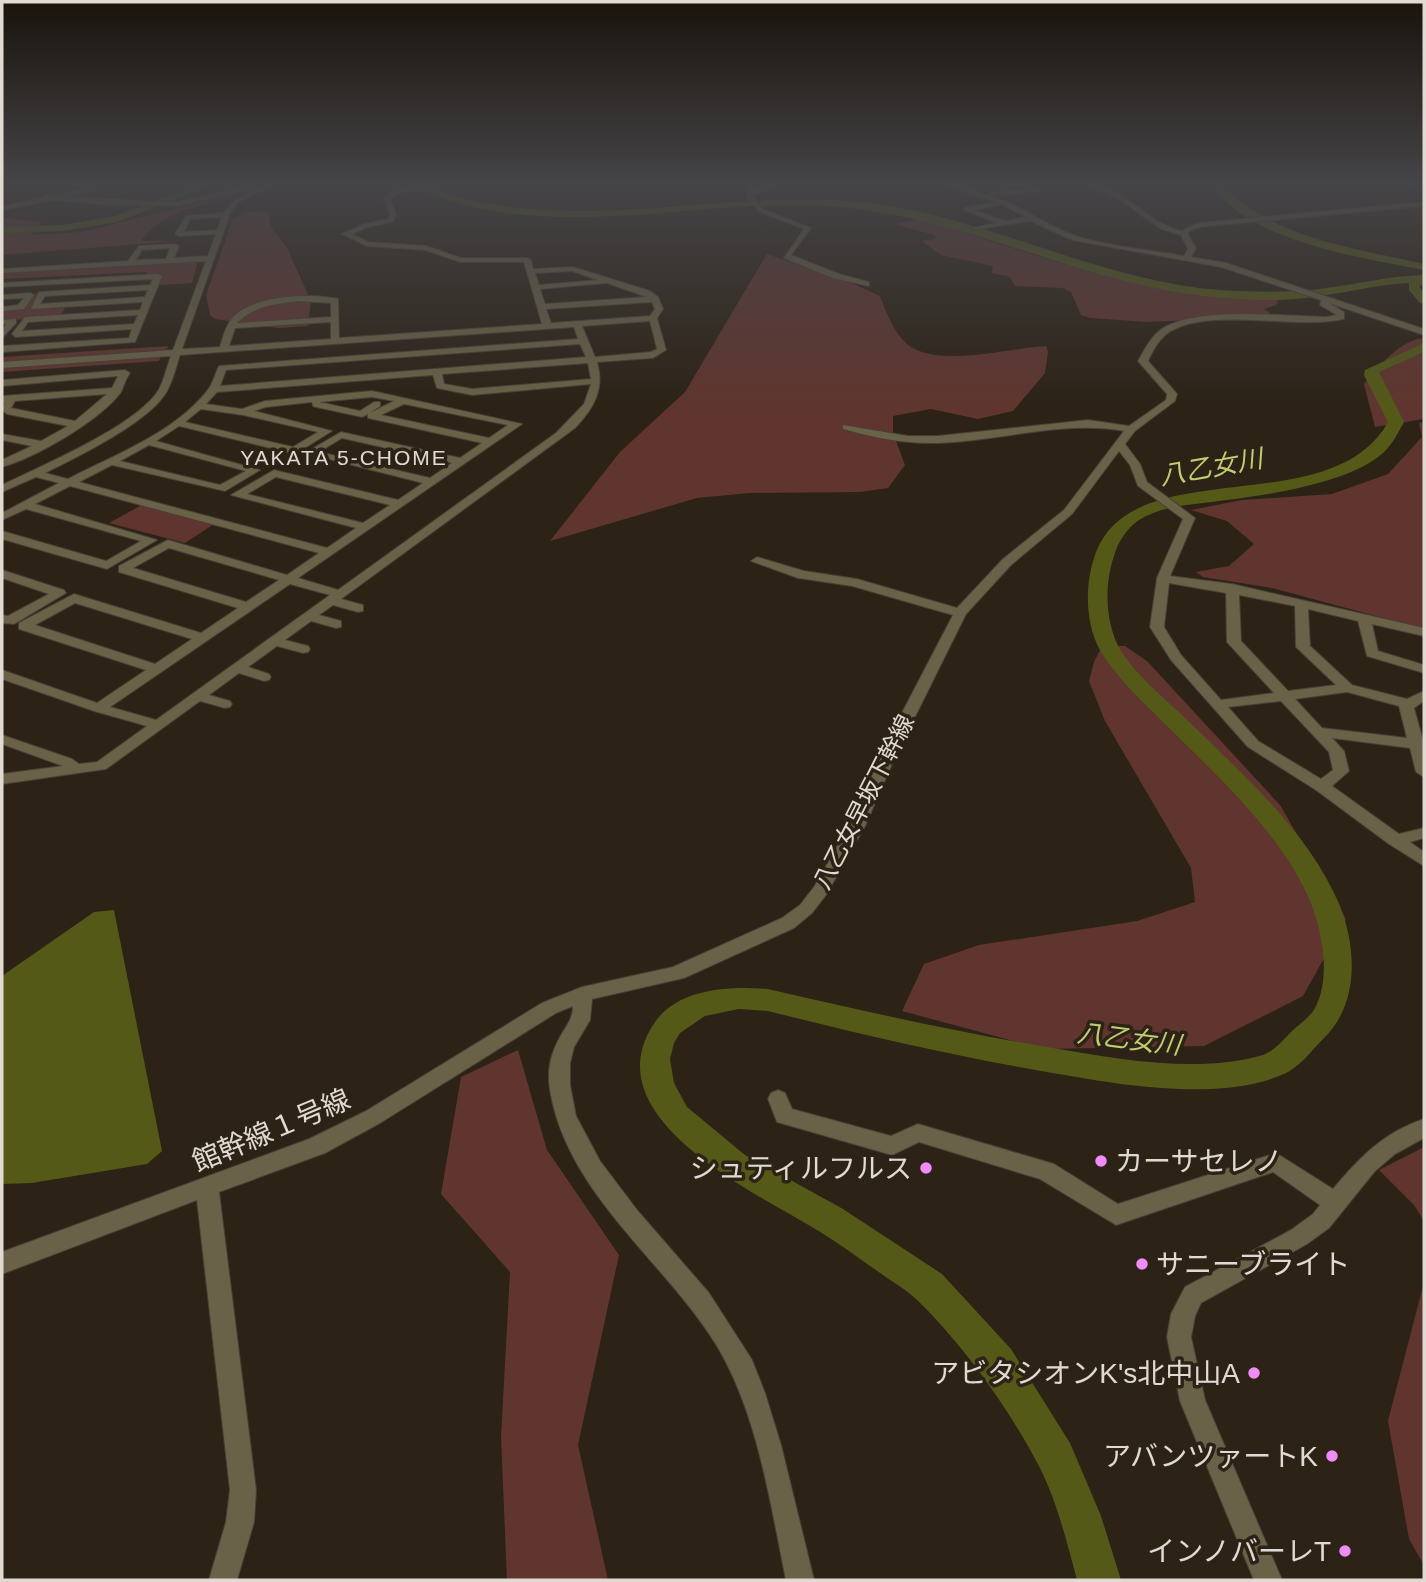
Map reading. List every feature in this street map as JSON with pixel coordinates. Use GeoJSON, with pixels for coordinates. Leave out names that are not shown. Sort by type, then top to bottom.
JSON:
{"type":"FeatureCollection","features":[{"type":"Feature","properties":{"kind":"street"},"geometry":{"type":"LineString","coordinates":[[131,263],[133,259]]}},
{"type":"Feature","properties":{"kind":"street"},"geometry":{"type":"LineString","coordinates":[[2,271],[194,259]]}},
{"type":"Feature","properties":{"kind":"street"},"geometry":{"type":"LineString","coordinates":[[2,489],[114,430],[148,407],[162,392],[179,352],[211,259]]}},
{"type":"Feature","properties":{"kind":"street"},"geometry":{"type":"LineString","coordinates":[[457,259],[527,260],[547,325]]}},
{"type":"Feature","properties":{"kind":"street"},"geometry":{"type":"LineString","coordinates":[[794,259],[836,276],[866,284]]}},
{"type":"Feature","properties":{"kind":"street"},"geometry":{"type":"LineString","coordinates":[[1195,259],[1223,265],[1424,332]]}},
{"type":"Feature","properties":{"kind":"street"},"geometry":{"type":"LineString","coordinates":[[532,271],[573,269],[647,293],[655,299],[659,309],[653,318]]}},
{"type":"Feature","properties":{"kind":"street"},"geometry":{"type":"LineString","coordinates":[[2,285],[158,276],[132,340],[2,349]]}},
{"type":"Feature","properties":{"kind":"street"},"geometry":{"type":"LineString","coordinates":[[536,287],[608,281]]}},
{"type":"Feature","properties":{"kind":"street"},"geometry":{"type":"LineString","coordinates":[[150,299],[34,307],[42,294],[155,287]]}},
{"type":"Feature","properties":{"kind":"street"},"geometry":{"type":"LineString","coordinates":[[2,297],[30,295],[21,307],[2,309]]}},
{"type":"Feature","properties":{"kind":"street"},"geometry":{"type":"LineString","coordinates":[[224,349],[232,326],[241,314],[278,301],[326,298],[335,300],[335,341]]}},
{"type":"Feature","properties":{"kind":"street"},"geometry":{"type":"LineString","coordinates":[[542,307],[655,299]]}},
{"type":"Feature","properties":{"kind":"street","name":"八乙女早坂下幹線"},"geometry":{"type":"LineString","coordinates":[[582,994],[677,973],[788,923],[806,909],[820,891],[857,826],[888,755],[960,614],[1007,562],[1068,512],[1130,429],[1172,398],[1172,394],[1143,362],[1163,332],[1178,325],[1219,320],[1326,320],[1341,317],[1341,314],[1323,303],[1325,299]]}},
{"type":"Feature","properties":{"kind":"street"},"geometry":{"type":"LineString","coordinates":[[138,326],[16,334],[25,320],[144,312]]}},
{"type":"Feature","properties":{"kind":"street"},"geometry":{"type":"LineString","coordinates":[[232,326],[335,318]]}},
{"type":"Feature","properties":{"kind":"street"},"geometry":{"type":"LineString","coordinates":[[2,365],[653,318]]}},
{"type":"Feature","properties":{"kind":"street"},"geometry":{"type":"LineString","coordinates":[[214,389],[659,354],[662,346],[653,318]]}},
{"type":"Feature","properties":{"kind":"street"},"geometry":{"type":"LineString","coordinates":[[2,322],[13,321],[2,335]]}},
{"type":"Feature","properties":{"kind":"street"},"geometry":{"type":"LineString","coordinates":[[2,779],[101,766],[576,421],[593,398],[596,381],[577,324]]}},
{"type":"Feature","properties":{"kind":"street"},"geometry":{"type":"LineString","coordinates":[[389,337],[393,375]]}},
{"type":"Feature","properties":{"kind":"street"},"geometry":{"type":"LineString","coordinates":[[2,517],[148,442],[177,423],[199,406],[214,389],[222,368],[582,341]]}},
{"type":"Feature","properties":{"kind":"street"},"geometry":{"type":"LineString","coordinates":[[437,372],[440,386],[463,391],[596,381]]}},
{"type":"Feature","properties":{"kind":"street"},"geometry":{"type":"LineString","coordinates":[[2,383],[125,373],[108,402],[78,425],[2,464]]}},
{"type":"Feature","properties":{"kind":"street"},"geometry":{"type":"LineString","coordinates":[[78,425],[10,412],[6,409],[6,399],[117,390]]}},
{"type":"Feature","properties":{"kind":"street"},"geometry":{"type":"LineString","coordinates":[[99,708],[517,424],[372,394],[260,405],[243,412]]}},
{"type":"Feature","properties":{"kind":"street"},"geometry":{"type":"LineString","coordinates":[[299,400],[362,414],[388,397]]}},
{"type":"Feature","properties":{"kind":"street"},"geometry":{"type":"LineString","coordinates":[[402,401],[372,416],[491,442]]}},
{"type":"Feature","properties":{"kind":"street"},"geometry":{"type":"LineString","coordinates":[[177,423],[295,451],[327,432],[243,412],[199,406]]}},
{"type":"Feature","properties":{"kind":"street"},"geometry":{"type":"LineString","coordinates":[[847,427],[883,437],[904,439],[984,437],[1086,424],[1130,429]]}},
{"type":"Feature","properties":{"kind":"street"},"geometry":{"type":"LineString","coordinates":[[434,482],[310,453],[341,435],[462,462]]}},
{"type":"Feature","properties":{"kind":"street"},"geometry":{"type":"LineString","coordinates":[[2,437],[40,444]]}},
{"type":"Feature","properties":{"kind":"street"},"geometry":{"type":"LineString","coordinates":[[109,461],[220,489],[255,470],[148,442]]}},
{"type":"Feature","properties":{"kind":"street"},"geometry":{"type":"LineString","coordinates":[[1119,444],[1135,464],[1142,484],[1189,517],[1163,578],[1157,627],[1176,657],[1253,744],[1321,786],[1424,860]]}},
{"type":"Feature","properties":{"kind":"street"},"geometry":{"type":"LineString","coordinates":[[34,473],[329,552]]}},
{"type":"Feature","properties":{"kind":"street"},"geometry":{"type":"LineString","coordinates":[[365,527],[237,495],[274,474],[400,504]]}},
{"type":"Feature","properties":{"kind":"street"},"geometry":{"type":"LineString","coordinates":[[2,535],[107,565],[151,540],[25,505]]}},
{"type":"Feature","properties":{"kind":"street"},"geometry":{"type":"LineString","coordinates":[[249,607],[123,569],[168,544],[291,579],[358,608]]}},
{"type":"Feature","properties":{"kind":"street"},"geometry":{"type":"LineString","coordinates":[[757,561],[802,575],[853,582],[960,614]]}},
{"type":"Feature","properties":{"kind":"street"},"geometry":{"type":"LineString","coordinates":[[2,574],[60,593],[9,621],[2,619]]}},
{"type":"Feature","properties":{"kind":"street"},"geometry":{"type":"LineString","coordinates":[[1163,578],[1232,588],[1424,632]]}},
{"type":"Feature","properties":{"kind":"street"},"geometry":{"type":"LineString","coordinates":[[1232,588],[1234,642],[1336,751],[1341,771],[1321,786]]}},
{"type":"Feature","properties":{"kind":"street"},"geometry":{"type":"LineString","coordinates":[[156,669],[24,626],[74,597],[204,638]]}},
{"type":"Feature","properties":{"kind":"street"},"geometry":{"type":"LineString","coordinates":[[1301,603],[1303,646],[1347,688]]}},
{"type":"Feature","properties":{"kind":"street"},"geometry":{"type":"LineString","coordinates":[[309,616],[336,624]]}},
{"type":"Feature","properties":{"kind":"street"},"geometry":{"type":"LineString","coordinates":[[1364,619],[1372,653],[1424,669]]}},
{"type":"Feature","properties":{"kind":"street"},"geometry":{"type":"LineString","coordinates":[[275,641],[303,649]]}},
{"type":"Feature","properties":{"kind":"street"},"geometry":{"type":"LineString","coordinates":[[238,668],[264,677]]}},
{"type":"Feature","properties":{"kind":"street"},"geometry":{"type":"LineString","coordinates":[[2,674],[99,708],[158,725]]}},
{"type":"Feature","properties":{"kind":"street"},"geometry":{"type":"LineString","coordinates":[[1220,704],[1347,688],[1409,704]]}},
{"type":"Feature","properties":{"kind":"street"},"geometry":{"type":"LineString","coordinates":[[1424,695],[1406,706],[1424,772]]}},
{"type":"Feature","properties":{"kind":"street"},"geometry":{"type":"LineString","coordinates":[[199,696],[225,704]]}},
{"type":"Feature","properties":{"kind":"street"},"geometry":{"type":"LineString","coordinates":[[1321,732],[1417,744]]}},
{"type":"Feature","properties":{"kind":"street"},"geometry":{"type":"LineString","coordinates":[[2,739],[67,762],[77,770]]}},
{"type":"Feature","properties":{"kind":"street"},"geometry":{"type":"LineString","coordinates":[[1395,840],[1424,833]]}},
{"type":"Feature","properties":{"kind":"street"},"geometry":{"type":"LineString","coordinates":[[582,994],[582,1017],[564,1048],[560,1069],[560,1090],[568,1120],[592,1166],[638,1228],[688,1284],[722,1332],[741,1365],[751,1388],[774,1464],[800,1580]]}},
{"type":"Feature","properties":{"kind":"street","name":"館幹線１号線"},"geometry":{"type":"LineString","coordinates":[[2,1263],[317,1146],[373,1117],[517,1026],[582,994]]}},
{"type":"Feature","properties":{"kind":"street"},"geometry":{"type":"LineString","coordinates":[[778,1099],[784,1116],[892,1146],[918,1133],[1046,1171],[1116,1215],[1276,1162],[1333,1202]]}},
{"type":"Feature","properties":{"kind":"street"},"geometry":{"type":"LineString","coordinates":[[1268,1580],[1194,1401],[1179,1337],[1183,1314],[1193,1295],[1299,1237],[1321,1221],[1333,1202],[1367,1164],[1387,1147],[1424,1128]]}},
{"type":"Feature","properties":{"kind":"street"},"geometry":{"type":"LineString","coordinates":[[207,1188],[243,1490],[240,1522],[223,1580]]}},
{"type":"Feature","properties":{"kind":"shaded area"},"geometry":{"type":"Polygon","coordinates":[[[219,259],[292,259],[311,301],[308,326],[278,328],[215,319],[210,315],[206,295],[219,259]]]}},
{"type":"Feature","properties":{"kind":"shaded area"},"geometry":{"type":"Polygon","coordinates":[[[764,259],[781,259],[847,281],[880,296],[896,331],[911,347],[924,353],[940,356],[977,355],[1046,346],[1048,352],[1045,373],[1013,411],[978,419],[931,409],[893,416],[893,433],[905,465],[888,488],[860,492],[749,493],[697,498],[550,541],[620,452],[685,392],[764,259]]]}},
{"type":"Feature","properties":{"kind":"shaded area"},"geometry":{"type":"Polygon","coordinates":[[[959,259],[1049,259],[1159,288],[1205,295],[1280,297],[1276,305],[1264,309],[1270,313],[1264,317],[1148,322],[1090,318],[1081,315],[1071,292],[1062,288],[1015,286],[1010,277],[992,273],[993,266],[959,259]]]}},
{"type":"Feature","properties":{"kind":"shaded area"},"geometry":{"type":"Polygon","coordinates":[[[193,260],[197,264],[192,283],[160,285],[160,275],[146,275],[147,272],[2,279],[2,272],[193,260]]]}},
{"type":"Feature","properties":{"kind":"shaded area"},"geometry":{"type":"Polygon","coordinates":[[[40,293],[31,308],[67,305],[60,316],[2,321],[2,310],[23,308],[32,294],[40,293]]]}},
{"type":"Feature","properties":{"kind":"shaded area"},"geometry":{"type":"Polygon","coordinates":[[[1424,338],[1424,419],[1375,427],[1364,384],[1398,349],[1424,338]]]}},
{"type":"Feature","properties":{"kind":"shaded area"},"geometry":{"type":"Polygon","coordinates":[[[168,346],[167,349],[159,351],[2,362],[2,357],[168,346]]]}},
{"type":"Feature","properties":{"kind":"shaded area"},"geometry":{"type":"Polygon","coordinates":[[[161,355],[159,361],[2,372],[2,367],[161,355]]]}},
{"type":"Feature","properties":{"kind":"shaded area"},"geometry":{"type":"Polygon","coordinates":[[[1424,422],[1424,629],[1272,588],[1203,577],[1196,572],[1229,566],[1254,544],[1227,521],[1191,510],[1242,500],[1332,494],[1388,474],[1422,437],[1419,423],[1424,422]]]}},
{"type":"Feature","properties":{"kind":"shaded area"},"geometry":{"type":"Polygon","coordinates":[[[142,505],[214,524],[185,543],[109,523],[142,505]]]}},
{"type":"Feature","properties":{"kind":"shaded area"},"geometry":{"type":"Polygon","coordinates":[[[1125,646],[1147,661],[1280,805],[1346,919],[1303,996],[1204,1046],[1043,1049],[902,1011],[924,964],[979,945],[1137,921],[1195,902],[1191,868],[1105,721],[1089,681],[1101,648],[1125,646]]]}},
{"type":"Feature","properties":{"kind":"shaded area"},"geometry":{"type":"Polygon","coordinates":[[[114,910],[162,1151],[147,1164],[32,1183],[2,1184],[2,976],[94,912],[114,910]]]}},
{"type":"Feature","properties":{"kind":"shaded area"},"geometry":{"type":"Polygon","coordinates":[[[518,1050],[547,1150],[619,1255],[578,1445],[608,1580],[507,1580],[501,1437],[510,1272],[441,1194],[461,1077],[518,1050]]]}},
{"type":"Feature","properties":{"kind":"shaded area"},"geometry":{"type":"Polygon","coordinates":[[[1424,1147],[1424,1221],[1414,1205],[1379,1170],[1424,1147]]]}},
{"type":"Feature","properties":{"kind":"shaded area"},"geometry":{"type":"Polygon","coordinates":[[[1424,1282],[1424,1565],[1409,1539],[1388,1421],[1424,1282]]]}},
{"type":"Feature","properties":{"kind":"waterway"},"geometry":{"type":"LineString","coordinates":[[1065,259],[1145,282],[1220,294],[1303,294],[1377,282],[1417,279]]}},
{"type":"Feature","properties":{"kind":"waterway"},"geometry":{"type":"LineString","coordinates":[[1388,259],[1424,267]]}},
{"type":"Feature","properties":{"kind":"waterway","name":"八乙女川"},"geometry":{"type":"LineString","coordinates":[[1417,279],[1413,287],[1424,300]]}},
{"type":"Feature","properties":{"kind":"waterway","name":"八乙女川"},"geometry":{"type":"LineString","coordinates":[[1417,279],[1424,279]]}},
{"type":"Feature","properties":{"kind":"waterway","name":"八乙女川"},"geometry":{"type":"LineString","coordinates":[[1099,1580],[1080,1516],[1056,1457],[997,1363],[929,1286],[831,1220],[733,1165],[676,1117],[658,1084],[655,1059],[659,1041],[669,1025],[687,1011],[700,1005],[739,998],[768,1000],[979,1048],[1145,1074],[1193,1076],[1241,1071],[1273,1065],[1289,1053],[1323,1020],[1332,1002],[1337,976],[1336,941],[1326,906],[1308,871],[1284,837],[1228,774],[1125,670],[1111,651],[1102,632],[1100,620],[1099,586],[1102,564],[1117,531],[1127,520],[1143,511],[1175,502],[1300,482],[1342,469],[1375,452],[1396,422],[1371,375],[1372,370],[1424,347]]}},
{"type":"Feature","properties":{"kind":"place","name":"カーサセレノ"},"geometry":{"type":"Point","coordinates":[1101,1161]}},
{"type":"Feature","properties":{"kind":"place","name":"シュティルフルス"},"geometry":{"type":"Point","coordinates":[926,1168]}},
{"type":"Feature","properties":{"kind":"place","name":"サニーブライト"},"geometry":{"type":"Point","coordinates":[1142,1264]}},
{"type":"Feature","properties":{"kind":"place","name":"アビタシオンK's北中山A"},"geometry":{"type":"Point","coordinates":[1254,1373]}},
{"type":"Feature","properties":{"kind":"place","name":"アバンツァートK"},"geometry":{"type":"Point","coordinates":[1332,1456]}},
{"type":"Feature","properties":{"kind":"place","name":"インノバーレT"},"geometry":{"type":"Point","coordinates":[1345,1551]}},
{"type":"Feature","properties":{"kind":"district","name":"YAKATA 5-CHOME"},"geometry":{"type":"Point","coordinates":[344,458]}}]}
